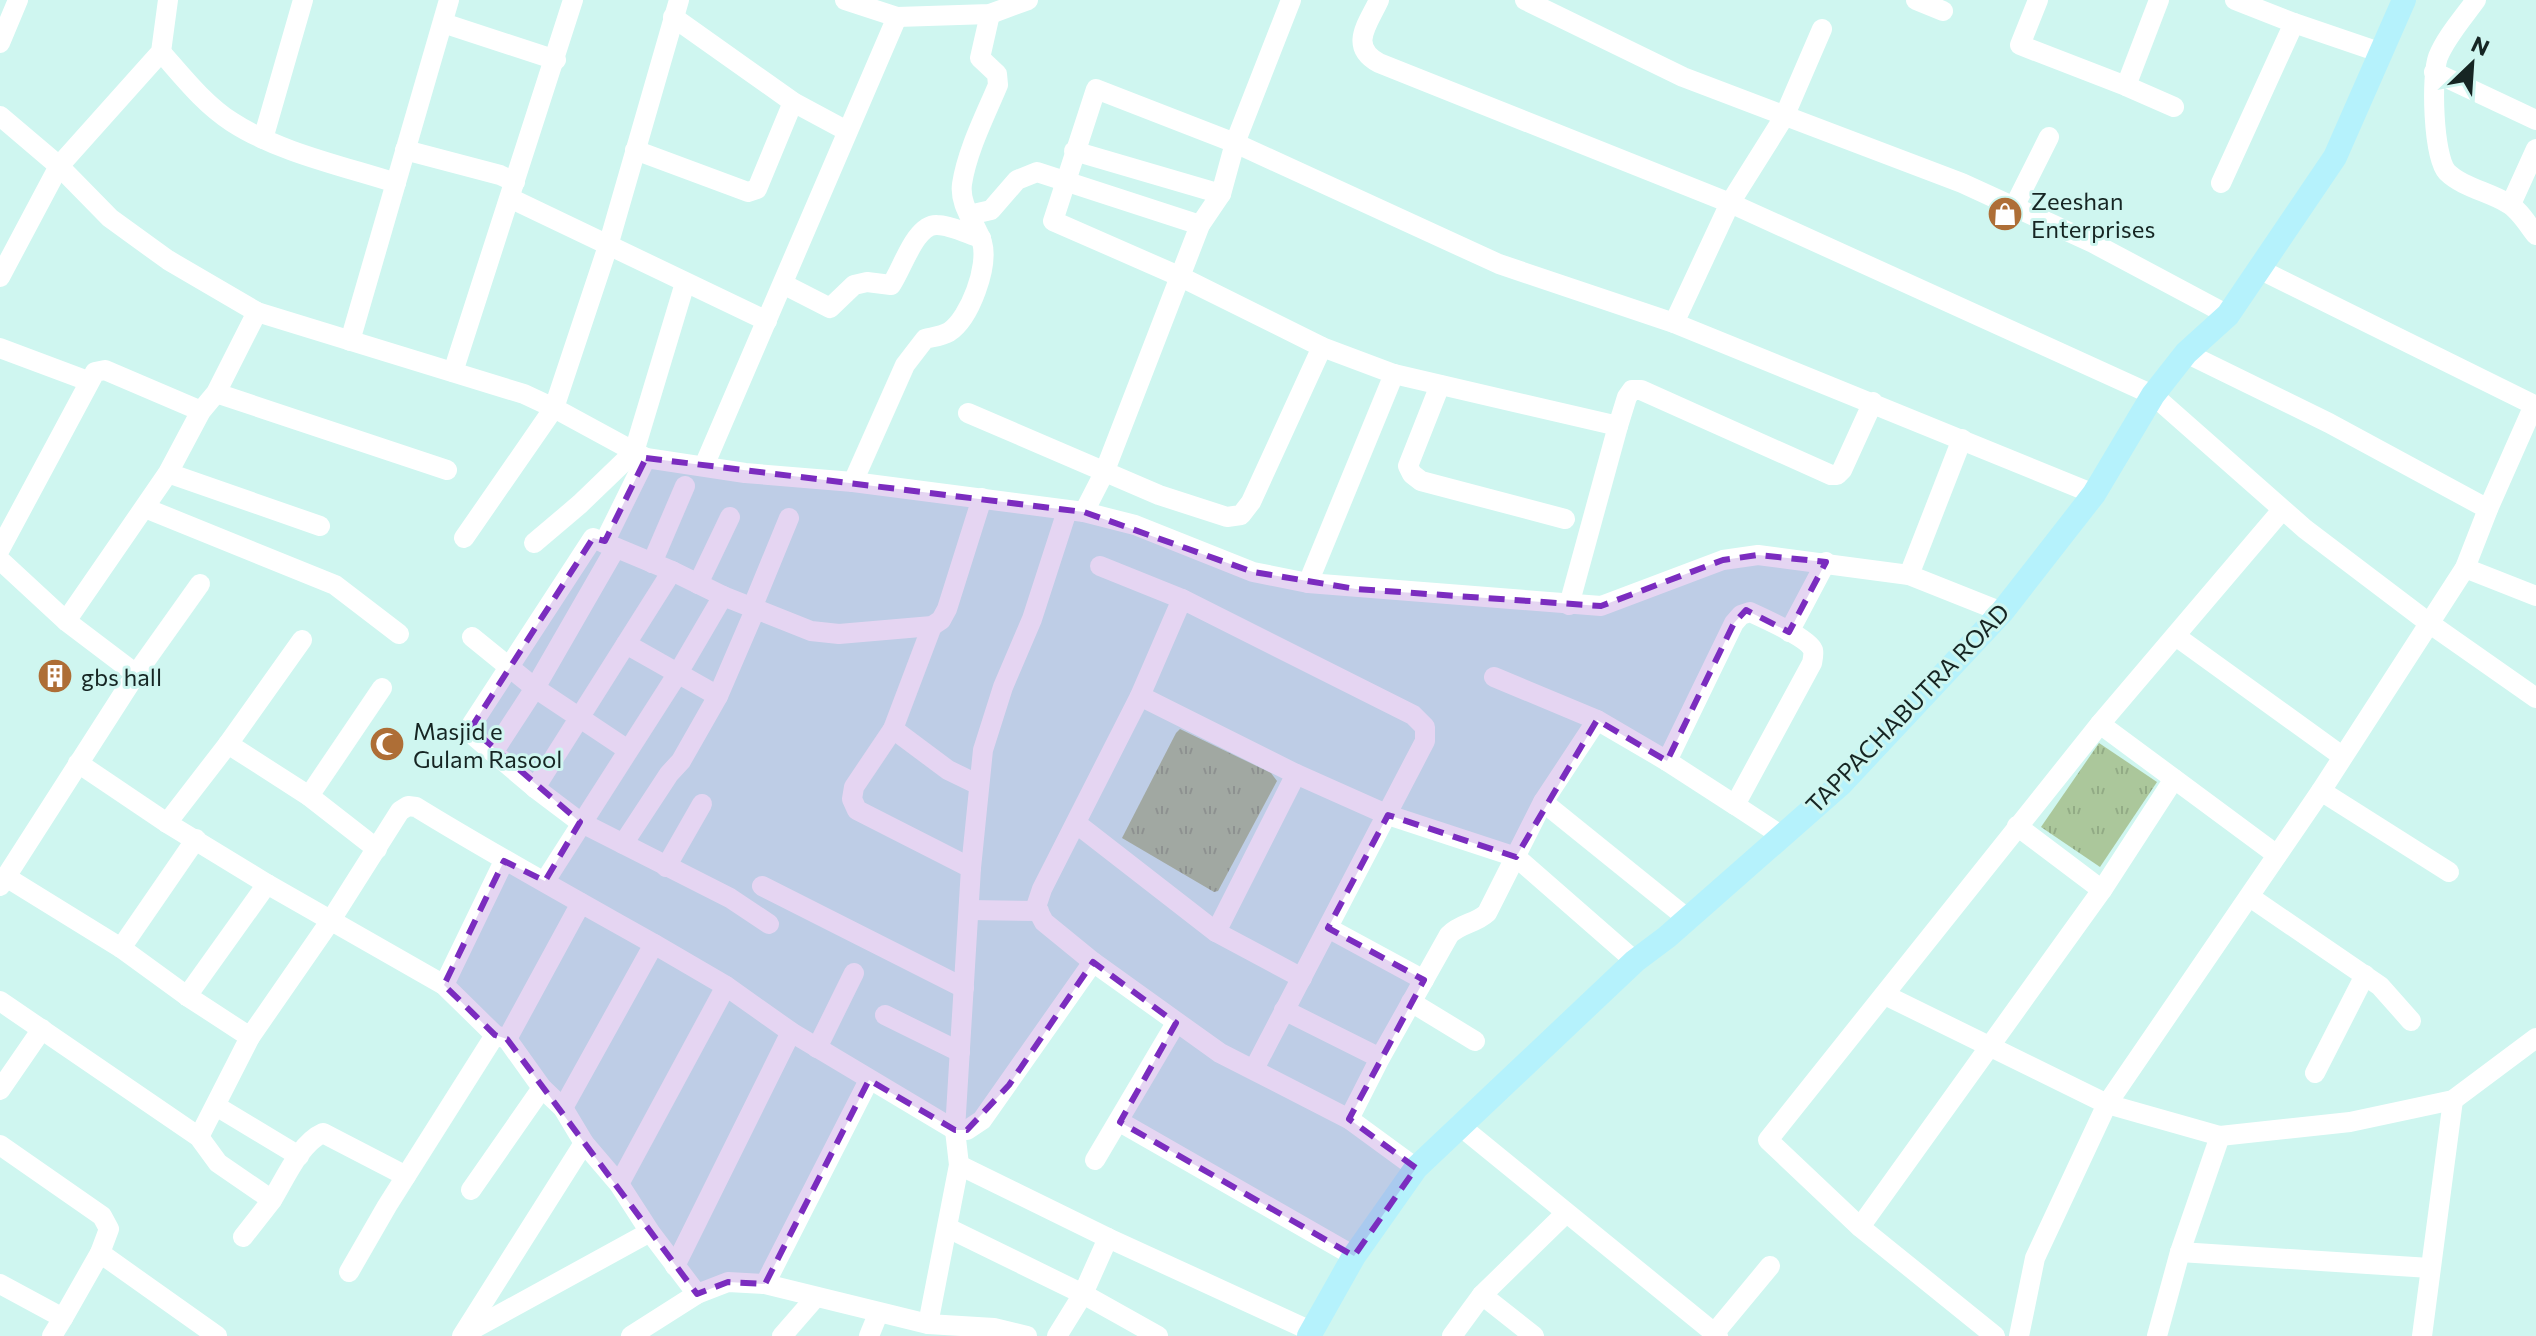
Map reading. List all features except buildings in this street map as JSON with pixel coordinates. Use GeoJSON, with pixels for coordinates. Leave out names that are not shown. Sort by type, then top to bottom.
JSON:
{"type":"FeatureCollection","features":[{"type":"Feature","properties":{"kind":"main road","name":"TAPPACHABUTRA ROAD"},"geometry":{"type":"LineString","coordinates":[[1310,1334],[1354,1256],[1416,1168],[1635,961],[1688,919],[1841,784],[2002,612],[2094,494],[2153,395],[2186,353],[2228,315],[2261,270],[2335,157],[2404,0]]}},
{"type":"Feature","properties":{"kind":"street"},"geometry":{"type":"LineString","coordinates":[[0,43],[18,0]]}},
{"type":"Feature","properties":{"kind":"street"},"geometry":{"type":"LineString","coordinates":[[0,277],[59,166],[161,52],[168,0]]}},
{"type":"Feature","properties":{"kind":"street"},"geometry":{"type":"LineString","coordinates":[[263,139],[303,0]]}},
{"type":"Feature","properties":{"kind":"street"},"geometry":{"type":"LineString","coordinates":[[350,341],[449,0]]}},
{"type":"Feature","properties":{"kind":"street"},"geometry":{"type":"LineString","coordinates":[[453,372],[573,0]]}},
{"type":"Feature","properties":{"kind":"street"},"geometry":{"type":"LineString","coordinates":[[845,0],[886,9],[990,14],[1028,0]]}},
{"type":"Feature","properties":{"kind":"street"},"geometry":{"type":"LineString","coordinates":[[928,1324],[959,1165],[955,1130],[971,868],[983,750],[1003,687],[1076,511],[1104,473],[1200,225],[1221,194],[1235,143],[1291,0]]}},
{"type":"Feature","properties":{"kind":"street"},"geometry":{"type":"LineString","coordinates":[[1379,0],[1362,37],[1362,48],[1368,57],[1730,203],[2153,395],[2282,510],[2429,623],[2536,698]]}},
{"type":"Feature","properties":{"kind":"street"},"geometry":{"type":"LineString","coordinates":[[1525,0],[1683,77],[1962,183],[2093,243],[2228,315]]}},
{"type":"Feature","properties":{"kind":"street"},"geometry":{"type":"LineString","coordinates":[[1916,0],[1943,11]]}},
{"type":"Feature","properties":{"kind":"street"},"geometry":{"type":"LineString","coordinates":[[2038,0],[2020,45],[2174,107]]}},
{"type":"Feature","properties":{"kind":"street"},"geometry":{"type":"LineString","coordinates":[[2126,86],[2159,0]]}},
{"type":"Feature","properties":{"kind":"street"},"geometry":{"type":"LineString","coordinates":[[2235,0],[2379,52]]}},
{"type":"Feature","properties":{"kind":"street"},"geometry":{"type":"LineString","coordinates":[[2476,0],[2440,52],[2434,72],[2438,146],[2442,164],[2459,180],[2511,204],[2536,235]]}},
{"type":"Feature","properties":{"kind":"street"},"geometry":{"type":"LineString","coordinates":[[464,538],[554,408],[608,246],[676,9],[793,102],[847,131]]}},
{"type":"Feature","properties":{"kind":"street"},"geometry":{"type":"LineString","coordinates":[[704,466],[847,131],[886,9]]}},
{"type":"Feature","properties":{"kind":"street"},"geometry":{"type":"LineString","coordinates":[[853,482],[905,365],[925,339],[947,333],[960,322],[982,271],[985,253],[964,203],[962,183],[998,85],[997,74],[980,58],[990,14]]}},
{"type":"Feature","properties":{"kind":"street"},"geometry":{"type":"LineString","coordinates":[[443,23],[556,60]]}},
{"type":"Feature","properties":{"kind":"street"},"geometry":{"type":"LineString","coordinates":[[2221,183],[2294,23]]}},
{"type":"Feature","properties":{"kind":"street"},"geometry":{"type":"LineString","coordinates":[[1674,323],[1730,203],[1784,117],[1822,29]]}},
{"type":"Feature","properties":{"kind":"street"},"geometry":{"type":"LineString","coordinates":[[161,52],[209,104],[232,122],[263,139],[396,183]]}},
{"type":"Feature","properties":{"kind":"street"},"geometry":{"type":"LineString","coordinates":[[2434,72],[2536,120]]}},
{"type":"Feature","properties":{"kind":"street"},"geometry":{"type":"LineString","coordinates":[[1618,426],[1394,374],[1322,347],[1181,277],[1053,221],[1096,89],[1235,143],[1499,264],[1674,323],[2094,494]]}},
{"type":"Feature","properties":{"kind":"street"},"geometry":{"type":"LineString","coordinates":[[635,150],[748,192],[757,189],[793,102]]}},
{"type":"Feature","properties":{"kind":"street"},"geometry":{"type":"LineString","coordinates":[[0,116],[59,166],[110,218],[168,260],[257,312],[524,394],[640,455],[745,473],[853,482],[1076,511],[1135,525],[1253,572],[1308,583],[1601,606],[1723,560],[1758,555],[1909,575],[2002,612]]}},
{"type":"Feature","properties":{"kind":"street"},"geometry":{"type":"LineString","coordinates":[[2014,207],[2049,137]]}},
{"type":"Feature","properties":{"kind":"street"},"geometry":{"type":"LineString","coordinates":[[2511,204],[2536,149]]}},
{"type":"Feature","properties":{"kind":"street"},"geometry":{"type":"LineString","coordinates":[[405,150],[500,175],[512,190],[608,246],[767,321]]}},
{"type":"Feature","properties":{"kind":"street"},"geometry":{"type":"LineString","coordinates":[[1074,151],[1221,194]]}},
{"type":"Feature","properties":{"kind":"street"},"geometry":{"type":"LineString","coordinates":[[969,215],[991,210],[1017,180],[1037,172],[1200,225]]}},
{"type":"Feature","properties":{"kind":"street"},"geometry":{"type":"LineString","coordinates":[[783,284],[830,308],[854,285],[867,282],[891,285],[918,235],[928,226],[939,224],[981,238]]}},
{"type":"Feature","properties":{"kind":"street"},"geometry":{"type":"LineString","coordinates":[[2019,1336],[2035,1258],[2107,1104],[2321,791],[2465,568],[2535,404],[2261,270]]}},
{"type":"Feature","properties":{"kind":"street"},"geometry":{"type":"LineString","coordinates":[[494,751],[535,688],[609,546],[640,455],[685,283]]}},
{"type":"Feature","properties":{"kind":"street"},"geometry":{"type":"LineString","coordinates":[[66,621],[168,473],[201,411],[216,393],[257,312]]}},
{"type":"Feature","properties":{"kind":"street"},"geometry":{"type":"LineString","coordinates":[[968,413],[1104,473],[1192,506],[1227,517],[1241,515],[1251,502],[1322,347]]}},
{"type":"Feature","properties":{"kind":"street"},"geometry":{"type":"LineString","coordinates":[[0,348],[88,381]]}},
{"type":"Feature","properties":{"kind":"street"},"geometry":{"type":"LineString","coordinates":[[2186,353],[2329,423],[2488,509]]}},
{"type":"Feature","properties":{"kind":"street"},"geometry":{"type":"LineString","coordinates":[[0,549],[95,372],[105,370],[201,411]]}},
{"type":"Feature","properties":{"kind":"street"},"geometry":{"type":"LineString","coordinates":[[1308,583],[1394,374]]}},
{"type":"Feature","properties":{"kind":"street"},"geometry":{"type":"LineString","coordinates":[[1440,385],[1408,466],[1412,474],[1421,481],[1565,519]]}},
{"type":"Feature","properties":{"kind":"street"},"geometry":{"type":"LineString","coordinates":[[1569,605],[1618,426],[1632,390],[1641,390],[1831,475],[1837,475],[1873,402]]}},
{"type":"Feature","properties":{"kind":"street"},"geometry":{"type":"LineString","coordinates":[[216,393],[447,470]]}},
{"type":"Feature","properties":{"kind":"street"},"geometry":{"type":"LineString","coordinates":[[1909,575],[1962,439]]}},
{"type":"Feature","properties":{"kind":"street"},"geometry":{"type":"LineString","coordinates":[[534,543],[640,455]]}},
{"type":"Feature","properties":{"kind":"street"},"geometry":{"type":"LineString","coordinates":[[168,473],[320,526]]}},
{"type":"Feature","properties":{"kind":"street"},"geometry":{"type":"LineString","coordinates":[[535,788],[626,644],[662,567],[685,486]]}},
{"type":"Feature","properties":{"kind":"street"},"geometry":{"type":"LineString","coordinates":[[769,924],[730,898],[580,822],[475,737],[472,724],[593,538],[811,631],[839,634],[932,626],[941,620],[947,609],[982,498]]}},
{"type":"Feature","properties":{"kind":"street"},"geometry":{"type":"LineString","coordinates":[[145,508],[335,585],[399,634]]}},
{"type":"Feature","properties":{"kind":"street"},"geometry":{"type":"LineString","coordinates":[[1995,1336],[1860,1227],[1768,1140],[2100,724],[2282,510]]}},
{"type":"Feature","properties":{"kind":"street"},"geometry":{"type":"LineString","coordinates":[[698,584],[730,517]]}},
{"type":"Feature","properties":{"kind":"street"},"geometry":{"type":"LineString","coordinates":[[623,844],[681,761],[718,696],[789,518]]}},
{"type":"Feature","properties":{"kind":"street"},"geometry":{"type":"LineString","coordinates":[[0,560],[66,621],[136,674]]}},
{"type":"Feature","properties":{"kind":"street"},"geometry":{"type":"LineString","coordinates":[[1789,632],[1826,562]]}},
{"type":"Feature","properties":{"kind":"street"},"geometry":{"type":"LineString","coordinates":[[1100,566],[1182,599],[1413,715],[1425,727],[1425,741],[1254,1069]]}},
{"type":"Feature","properties":{"kind":"street"},"geometry":{"type":"LineString","coordinates":[[2465,568],[2534,589]]}},
{"type":"Feature","properties":{"kind":"street"},"geometry":{"type":"LineString","coordinates":[[200,584],[136,674],[3,882],[121,948],[250,1037]]}},
{"type":"Feature","properties":{"kind":"street"},"geometry":{"type":"LineString","coordinates":[[545,881],[678,673],[723,596]]}},
{"type":"Feature","properties":{"kind":"street"},"geometry":{"type":"LineString","coordinates":[[1182,599],[1140,696],[1042,889],[1036,907],[1044,922],[1176,1023],[1220,1053],[1349,1119],[1416,1168]]}},
{"type":"Feature","properties":{"kind":"street"},"geometry":{"type":"LineString","coordinates":[[1667,761],[1734,623],[1741,615],[1750,612],[1811,645],[1814,652],[1812,663],[1735,805]]}},
{"type":"Feature","properties":{"kind":"street"},"geometry":{"type":"LineString","coordinates":[[932,626],[893,729],[854,787],[852,799],[857,810],[971,868]]}},
{"type":"Feature","properties":{"kind":"street"},"geometry":{"type":"LineString","coordinates":[[472,637],[535,688],[628,750]]}},
{"type":"Feature","properties":{"kind":"street"},"geometry":{"type":"LineString","coordinates":[[2177,637],[2342,756]]}},
{"type":"Feature","properties":{"kind":"street"},"geometry":{"type":"LineString","coordinates":[[167,823],[302,640]]}},
{"type":"Feature","properties":{"kind":"street"},"geometry":{"type":"LineString","coordinates":[[626,644],[718,696]]}},
{"type":"Feature","properties":{"kind":"street"},"geometry":{"type":"LineString","coordinates":[[1494,677],[1597,720],[1667,761],[1782,836]]}},
{"type":"Feature","properties":{"kind":"street"},"geometry":{"type":"LineString","coordinates":[[309,796],[382,688]]}},
{"type":"Feature","properties":{"kind":"street"},"geometry":{"type":"LineString","coordinates":[[1140,696],[1296,774],[1388,815],[1516,857],[1635,961]]}},
{"type":"Feature","properties":{"kind":"street"},"geometry":{"type":"LineString","coordinates":[[1349,1119],[1449,935],[1457,927],[1478,921],[1487,913],[1543,802],[1597,720]]}},
{"type":"Feature","properties":{"kind":"street"},"geometry":{"type":"LineString","coordinates":[[2100,724],[2277,855]]}},
{"type":"Feature","properties":{"kind":"street"},"geometry":{"type":"LineString","coordinates":[[893,729],[948,770],[979,785]]}},
{"type":"Feature","properties":{"kind":"street"},"geometry":{"type":"LineString","coordinates":[[228,744],[309,796],[377,849]]}},
{"type":"Feature","properties":{"kind":"street"},"geometry":{"type":"LineString","coordinates":[[78,763],[167,823],[267,884],[444,985],[501,1037],[542,1088],[563,1108],[584,1143],[619,1184],[650,1232],[697,1294]]}},
{"type":"Feature","properties":{"kind":"street"},"geometry":{"type":"LineString","coordinates":[[1216,932],[1296,774]]}},
{"type":"Feature","properties":{"kind":"street"},"geometry":{"type":"LineString","coordinates":[[1860,1227],[2102,890],[2174,779]]}},
{"type":"Feature","properties":{"kind":"street"},"geometry":{"type":"LineString","coordinates":[[2321,791],[2449,872]]}},
{"type":"Feature","properties":{"kind":"street"},"geometry":{"type":"LineString","coordinates":[[1543,802],[1688,919]]}},
{"type":"Feature","properties":{"kind":"street"},"geometry":{"type":"LineString","coordinates":[[666,867],[702,804]]}},
{"type":"Feature","properties":{"kind":"street"},"geometry":{"type":"LineString","coordinates":[[199,1137],[250,1037],[331,920],[400,811],[408,806],[416,807],[504,861],[545,881],[726,986],[791,1032],[955,1130],[967,1130],[982,1120],[1093,962]]}},
{"type":"Feature","properties":{"kind":"street"},"geometry":{"type":"LineString","coordinates":[[1077,824],[1216,932],[1302,978]]}},
{"type":"Feature","properties":{"kind":"street"},"geometry":{"type":"LineString","coordinates":[[2017,826],[2102,890]]}},
{"type":"Feature","properties":{"kind":"street"},"geometry":{"type":"LineString","coordinates":[[121,948],[196,839]]}},
{"type":"Feature","properties":{"kind":"street"},"geometry":{"type":"LineString","coordinates":[[444,985],[504,861]]}},
{"type":"Feature","properties":{"kind":"street"},"geometry":{"type":"LineString","coordinates":[[187,996],[267,884]]}},
{"type":"Feature","properties":{"kind":"street"},"geometry":{"type":"LineString","coordinates":[[762,886],[964,988]]}},
{"type":"Feature","properties":{"kind":"street"},"geometry":{"type":"LineString","coordinates":[[2250,897],[2380,986],[2411,1021]]}},
{"type":"Feature","properties":{"kind":"street"},"geometry":{"type":"LineString","coordinates":[[349,1272],[406,1176],[501,1037],[581,903]]}},
{"type":"Feature","properties":{"kind":"street"},"geometry":{"type":"LineString","coordinates":[[969,910],[1039,911]]}},
{"type":"Feature","properties":{"kind":"street"},"geometry":{"type":"LineString","coordinates":[[1328,928],[1424,980]]}},
{"type":"Feature","properties":{"kind":"street"},"geometry":{"type":"LineString","coordinates":[[563,1108],[654,944]]}},
{"type":"Feature","properties":{"kind":"street"},"geometry":{"type":"LineString","coordinates":[[817,1048],[854,973]]}},
{"type":"Feature","properties":{"kind":"street"},"geometry":{"type":"LineString","coordinates":[[2315,1073],[2365,975]]}},
{"type":"Feature","properties":{"kind":"street"},"geometry":{"type":"LineString","coordinates":[[619,1184],[726,986]]}},
{"type":"Feature","properties":{"kind":"street"},"geometry":{"type":"LineString","coordinates":[[1885,995],[2107,1104],[2220,1136],[2350,1122],[2453,1100],[2536,1038]]}},
{"type":"Feature","properties":{"kind":"street"},"geometry":{"type":"LineString","coordinates":[[0,1001],[199,1137],[218,1163],[272,1200]]}},
{"type":"Feature","properties":{"kind":"street"},"geometry":{"type":"LineString","coordinates":[[1411,1002],[1475,1041]]}},
{"type":"Feature","properties":{"kind":"street"},"geometry":{"type":"LineString","coordinates":[[1284,1010],[1380,1058]]}},
{"type":"Feature","properties":{"kind":"street"},"geometry":{"type":"LineString","coordinates":[[885,1015],[960,1052]]}},
{"type":"Feature","properties":{"kind":"street"},"geometry":{"type":"LineString","coordinates":[[1095,1160],[1176,1023]]}},
{"type":"Feature","properties":{"kind":"street"},"geometry":{"type":"LineString","coordinates":[[0,1090],[42,1029]]}},
{"type":"Feature","properties":{"kind":"street"},"geometry":{"type":"LineString","coordinates":[[675,1266],[791,1032]]}},
{"type":"Feature","properties":{"kind":"street"},"geometry":{"type":"LineString","coordinates":[[765,1284],[869,1080]]}},
{"type":"Feature","properties":{"kind":"street"},"geometry":{"type":"LineString","coordinates":[[471,1190],[542,1088]]}},
{"type":"Feature","properties":{"kind":"street"},"geometry":{"type":"LineString","coordinates":[[2422,1336],[2453,1100]]}},
{"type":"Feature","properties":{"kind":"street"},"geometry":{"type":"LineString","coordinates":[[216,1106],[299,1156]]}},
{"type":"Feature","properties":{"kind":"street"},"geometry":{"type":"LineString","coordinates":[[1120,1122],[1354,1256]]}},
{"type":"Feature","properties":{"kind":"street"},"geometry":{"type":"LineString","coordinates":[[1459,1125],[1715,1335],[1770,1266]]}},
{"type":"Feature","properties":{"kind":"street"},"geometry":{"type":"LineString","coordinates":[[243,1237],[272,1200],[299,1156],[323,1133],[406,1176]]}},
{"type":"Feature","properties":{"kind":"street"},"geometry":{"type":"LineString","coordinates":[[2157,1336],[2180,1252],[2220,1136]]}},
{"type":"Feature","properties":{"kind":"street"},"geometry":{"type":"LineString","coordinates":[[462,1335],[584,1143]]}},
{"type":"Feature","properties":{"kind":"street"},"geometry":{"type":"LineString","coordinates":[[0,1145],[102,1216],[109,1229],[100,1253],[52,1336]]}},
{"type":"Feature","properties":{"kind":"street"},"geometry":{"type":"LineString","coordinates":[[959,1165],[1310,1334]]}},
{"type":"Feature","properties":{"kind":"street"},"geometry":{"type":"LineString","coordinates":[[1452,1336],[1482,1295],[1566,1213]]}},
{"type":"Feature","properties":{"kind":"street"},"geometry":{"type":"LineString","coordinates":[[948,1228],[1083,1294],[1158,1336]]}},
{"type":"Feature","properties":{"kind":"street"},"geometry":{"type":"LineString","coordinates":[[462,1335],[650,1232]]}},
{"type":"Feature","properties":{"kind":"street"},"geometry":{"type":"LineString","coordinates":[[1057,1336],[1083,1294],[1108,1238]]}},
{"type":"Feature","properties":{"kind":"street"},"geometry":{"type":"LineString","coordinates":[[2180,1252],[2430,1268]]}},
{"type":"Feature","properties":{"kind":"street"},"geometry":{"type":"LineString","coordinates":[[100,1253],[217,1336]]}},
{"type":"Feature","properties":{"kind":"street"},"geometry":{"type":"LineString","coordinates":[[631,1336],[697,1294],[728,1282],[765,1284],[955,1331],[994,1328],[1027,1336]]}},
{"type":"Feature","properties":{"kind":"street"},"geometry":{"type":"LineString","coordinates":[[0,1284],[63,1318]]}},
{"type":"Feature","properties":{"kind":"street"},"geometry":{"type":"LineString","coordinates":[[1482,1295],[1534,1336]]}},
{"type":"Feature","properties":{"kind":"street"},"geometry":{"type":"LineString","coordinates":[[782,1336],[816,1297]]}},
{"type":"Feature","properties":{"kind":"street"},"geometry":{"type":"LineString","coordinates":[[869,1336],[878,1314]]}},
{"type":"Feature","properties":{"kind":"highlighted area"},"geometry":{"type":"Polygon","coordinates":[[[646,458],[1084,512],[1253,572],[1356,589],[1601,606],[1723,560],[1758,555],[1826,562],[1789,632],[1746,610],[1734,623],[1667,761],[1597,720],[1516,857],[1388,815],[1328,928],[1424,980],[1349,1119],[1416,1168],[1354,1256],[1120,1122],[1176,1023],[1093,962],[1009,1085],[967,1130],[955,1130],[869,1080],[765,1284],[728,1282],[697,1294],[507,1039],[495,1035],[444,985],[504,861],[545,881],[580,822],[471,728],[593,538],[605,541],[646,458]]]}},
{"type":"Feature","properties":{"kind":"green space"},"geometry":{"type":"Polygon","coordinates":[[[1180,729],[1271,773],[1277,781],[1218,891],[1214,892],[1122,838],[1180,729]]]}},
{"type":"Feature","properties":{"kind":"green space"},"geometry":{"type":"Polygon","coordinates":[[[2099,743],[2157,782],[2100,867],[2041,827],[2099,743]]]}},
{"type":"Feature","properties":{"kind":"place","name":"Zeeshan Enterprises"},"geometry":{"type":"Point","coordinates":[2005,214]}},
{"type":"Feature","properties":{"kind":"place","name":"gbs hall"},"geometry":{"type":"Point","coordinates":[55,676]}},
{"type":"Feature","properties":{"kind":"place","name":"Masjid e Gulam Rasool"},"geometry":{"type":"Point","coordinates":[387,744]}}]}
